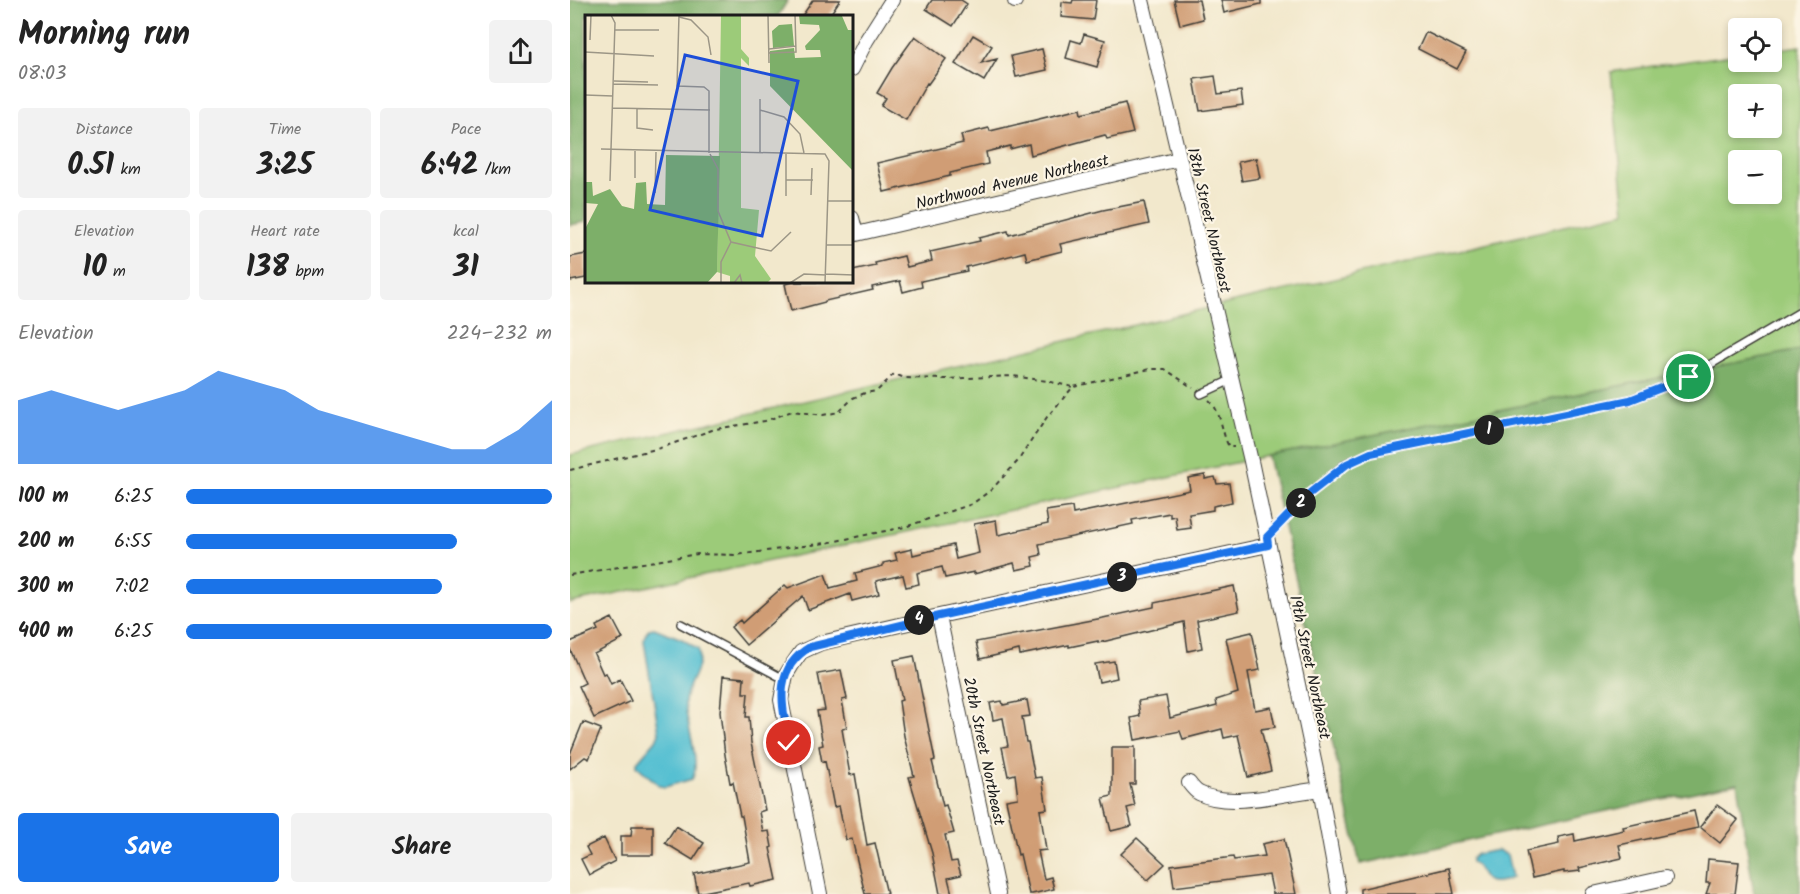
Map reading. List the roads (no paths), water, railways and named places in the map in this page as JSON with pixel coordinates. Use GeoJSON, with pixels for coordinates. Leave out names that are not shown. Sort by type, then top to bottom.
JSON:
{"type":"FeatureCollection","features":[{"type":"Feature","properties":{"kind":"street"},"geometry":{"type":"LineString","coordinates":[[854,65],[892,0]]}},
{"type":"Feature","properties":{"kind":"street","name":"18th Street Northeast"},"geometry":{"type":"LineString","coordinates":[[1142,0],[1247,447]]}},
{"type":"Feature","properties":{"kind":"street","name":"Northwood Avenue Northeast"},"geometry":{"type":"LineString","coordinates":[[854,235],[1179,159]]}},
{"type":"Feature","properties":{"kind":"street","name":"19th Street Northeast"},"geometry":{"type":"LineString","coordinates":[[1247,447],[1320,789],[1339,894]]}},
{"type":"Feature","properties":{"kind":"street"},"geometry":{"type":"LineString","coordinates":[[819,894],[781,700],[784,679],[801,652],[821,643],[1268,541]]}},
{"type":"Feature","properties":{"kind":"street","name":"20th Street Northeast"},"geometry":{"type":"LineString","coordinates":[[939,616],[999,894]]}},
{"type":"Feature","properties":{"kind":"street"},"geometry":{"type":"LineString","coordinates":[[1189,783],[1198,793],[1219,800],[1234,801],[1320,789]]}},
{"type":"Feature","properties":{"kind":"street"},"geometry":{"type":"LineString","coordinates":[[1593,894],[1665,878]]}},
{"type":"Feature","properties":{"kind":"lane"},"geometry":{"type":"LineString","coordinates":[[1268,541],[1310,493],[1347,464],[1371,453],[1630,400],[1689,377],[1800,312]]}},
{"type":"Feature","properties":{"kind":"lane"},"geometry":{"type":"LineString","coordinates":[[1202,394],[1232,380]]}},
{"type":"Feature","properties":{"kind":"lane"},"geometry":{"type":"LineString","coordinates":[[681,624],[784,679]]}},
{"type":"Feature","properties":{"kind":"water"},"geometry":{"type":"Polygon","coordinates":[[[654,628],[682,639],[698,649],[699,656],[699,663],[688,688],[685,702],[695,772],[692,779],[665,787],[660,786],[637,766],[637,762],[656,740],[659,733],[644,641],[649,629],[654,628]]]}},
{"type":"Feature","properties":{"kind":"water"},"geometry":{"type":"Polygon","coordinates":[[[1498,850],[1507,855],[1512,877],[1505,881],[1488,881],[1479,868],[1471,862],[1471,859],[1477,854],[1498,850]]]}}]}
